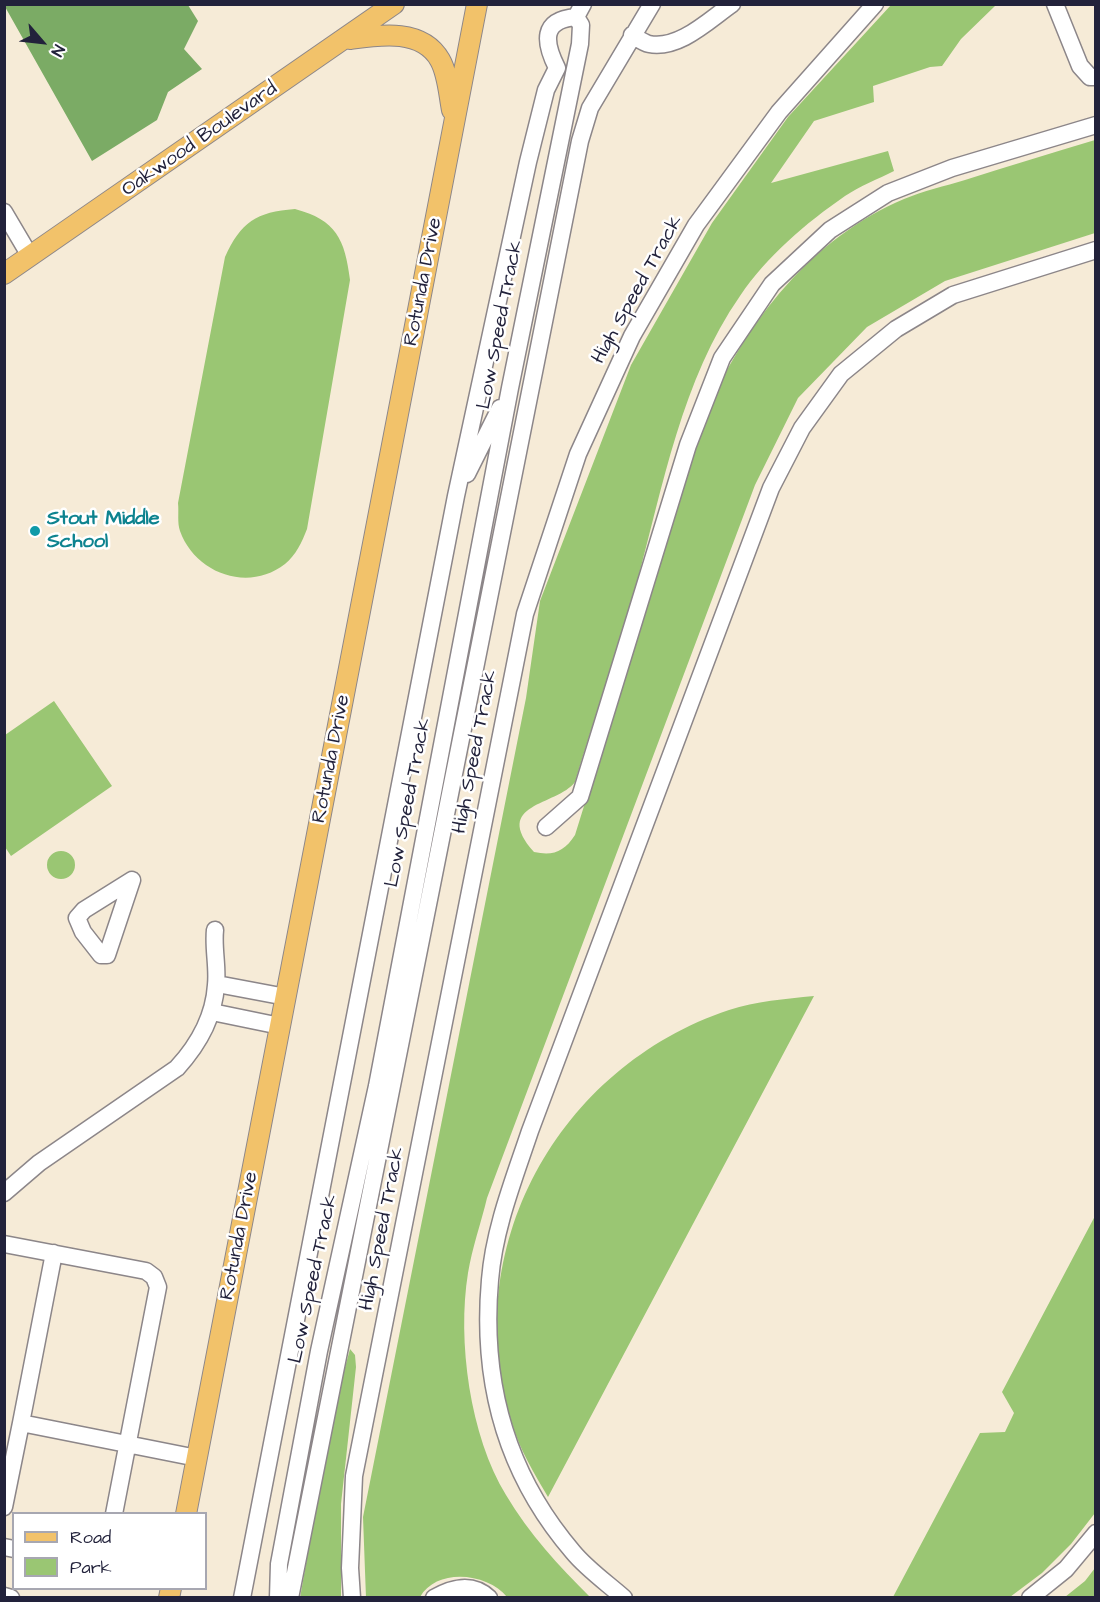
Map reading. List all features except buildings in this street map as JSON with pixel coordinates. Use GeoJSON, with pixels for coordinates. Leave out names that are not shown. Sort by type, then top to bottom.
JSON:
{"type":"FeatureCollection","features":[{"type":"Feature","properties":{"kind":"main road","name":"Oakwood Boulevard"},"geometry":{"type":"LineString","coordinates":[[4,274],[394,4]]}},
{"type":"Feature","properties":{"kind":"main road","name":"Rotunda Drive"},"geometry":{"type":"LineString","coordinates":[[186,1512],[477,4]]}},
{"type":"Feature","properties":{"kind":"main road"},"geometry":{"type":"LineString","coordinates":[[344,40],[386,34],[406,37],[429,49],[440,60],[454,125]]}},
{"type":"Feature","properties":{"kind":"street"},"geometry":{"type":"LineString","coordinates":[[281,1597],[580,141],[590,108],[652,4]]}},
{"type":"Feature","properties":{"kind":"street"},"geometry":{"type":"LineString","coordinates":[[632,35],[649,44],[670,43],[687,35],[732,4]]}},
{"type":"Feature","properties":{"kind":"street","name":"High Speed Track"},"geometry":{"type":"LineString","coordinates":[[352,1598],[350,1568],[354,1476],[525,614],[574,464],[632,336],[696,225],[778,112],[875,4]]}},
{"type":"Feature","properties":{"kind":"street"},"geometry":{"type":"LineString","coordinates":[[1055,4],[1080,66],[1090,77],[1095,77]]}},
{"type":"Feature","properties":{"kind":"street"},"geometry":{"type":"LineString","coordinates":[[242,1598],[456,496],[528,162],[546,90],[557,68],[546,48],[548,34],[554,23],[579,11]]}},
{"type":"Feature","properties":{"kind":"street","name":"Low Speed Track"},"geometry":{"type":"LineString","coordinates":[[281,1597],[279,1564],[319,1352],[377,1086],[510,388],[580,44],[579,11]]}},
{"type":"Feature","properties":{"kind":"street"},"geometry":{"type":"LineString","coordinates":[[546,827],[580,796],[688,445],[722,358],[772,284],[830,230],[888,193],[952,168],[1095,125]]}},
{"type":"Feature","properties":{"kind":"street"},"geometry":{"type":"LineString","coordinates":[[4,212],[30,256]]}},
{"type":"Feature","properties":{"kind":"street"},"geometry":{"type":"LineString","coordinates":[[624,1598],[573,1553],[530,1494],[501,1427],[489,1355],[490,1279],[505,1205],[530,1131],[771,488],[802,428],[841,375],[896,329],[953,296],[1095,250]]}},
{"type":"Feature","properties":{"kind":"street"},"geometry":{"type":"LineString","coordinates":[[456,496],[510,388]]}},
{"type":"Feature","properties":{"kind":"street"},"geometry":{"type":"LineString","coordinates":[[4,1193],[39,1164],[177,1068],[191,1052],[212,1012],[217,984],[213,951],[215,930]]}},
{"type":"Feature","properties":{"kind":"street"},"geometry":{"type":"LineString","coordinates":[[217,984],[286,997]]}},
{"type":"Feature","properties":{"kind":"street"},"geometry":{"type":"LineString","coordinates":[[212,1012],[280,1026]]}},
{"type":"Feature","properties":{"kind":"street"},"geometry":{"type":"LineString","coordinates":[[4,1244],[146,1271],[154,1277],[158,1287],[114,1512]]}},
{"type":"Feature","properties":{"kind":"street"},"geometry":{"type":"LineString","coordinates":[[4,1507],[15,1434],[54,1253]]}},
{"type":"Feature","properties":{"kind":"street"},"geometry":{"type":"LineString","coordinates":[[15,1434],[127,1444],[197,1458]]}},
{"type":"Feature","properties":{"kind":"street"},"geometry":{"type":"LineString","coordinates":[[1030,1598],[1066,1569],[1095,1533]]}},
{"type":"Feature","properties":{"kind":"street"},"geometry":{"type":"LineString","coordinates":[[434,1598],[451,1588],[469,1588],[489,1598]]}},
{"type":"Feature","properties":{"kind":"street"},"geometry":{"type":"LineString","coordinates":[[4,1596],[11,1598]]}},
{"type":"Feature","properties":{"kind":"green space"},"geometry":{"type":"Polygon","coordinates":[[[4,5],[188,5],[198,21],[184,49],[202,69],[168,92],[157,120],[92,161],[4,5]]]}},
{"type":"Feature","properties":{"kind":"green space"},"geometry":{"type":"Polygon","coordinates":[[[891,5],[996,5],[961,39],[942,66],[930,67],[873,86],[874,102],[814,121],[771,183],[888,151],[894,171],[845,196],[788,241],[751,281],[720,328],[703,362],[676,434],[630,607],[575,782],[566,790],[523,815],[520,824],[523,836],[534,852],[558,851],[575,835],[707,410],[742,345],[786,285],[840,236],[904,199],[1095,140],[1095,233],[945,281],[867,327],[798,398],[755,485],[487,1198],[474,1245],[465,1300],[466,1358],[475,1417],[483,1445],[506,1495],[524,1523],[545,1549],[590,1597],[507,1597],[488,1583],[476,1579],[450,1577],[428,1587],[420,1597],[366,1598],[363,1517],[526,698],[540,601],[631,365],[712,223],[788,117],[891,5]]]}},
{"type":"Feature","properties":{"kind":"green space"},"geometry":{"type":"Polygon","coordinates":[[[295,209],[320,219],[336,233],[345,253],[350,280],[307,529],[298,548],[285,564],[270,573],[255,577],[239,577],[210,568],[187,546],[179,528],[178,503],[225,257],[237,235],[251,221],[281,210],[295,209]]]}},
{"type":"Feature","properties":{"kind":"green space"},"geometry":{"type":"Polygon","coordinates":[[[54,701],[112,786],[11,856],[5,847],[5,735],[54,701]]]}},
{"type":"Feature","properties":{"kind":"green space"},"geometry":{"type":"Polygon","coordinates":[[[61,851],[71,855],[75,865],[71,875],[61,879],[51,875],[47,865],[51,855],[61,851]]]}},
{"type":"Feature","properties":{"kind":"green space"},"geometry":{"type":"Polygon","coordinates":[[[814,996],[548,1497],[515,1434],[499,1358],[499,1294],[511,1231],[536,1173],[571,1120],[615,1074],[668,1037],[739,1007],[814,996]]]}},
{"type":"Feature","properties":{"kind":"green space"},"geometry":{"type":"Polygon","coordinates":[[[1095,1216],[1095,1513],[1071,1544],[1042,1573],[1010,1597],[893,1597],[980,1433],[1005,1432],[1014,1413],[1002,1392],[1095,1216]]]}},
{"type":"Feature","properties":{"kind":"green space"},"geometry":{"type":"Polygon","coordinates":[[[350,1349],[355,1355],[356,1367],[341,1504],[341,1597],[300,1598],[331,1419],[350,1349]]]}},
{"type":"Feature","properties":{"kind":"green space"},"geometry":{"type":"Polygon","coordinates":[[[1095,1568],[1095,1597],[1065,1597],[1085,1581],[1095,1568]]]}},
{"type":"Feature","properties":{"kind":"place","name":"Stout Middle School"},"geometry":{"type":"Point","coordinates":[35,531]}}]}
